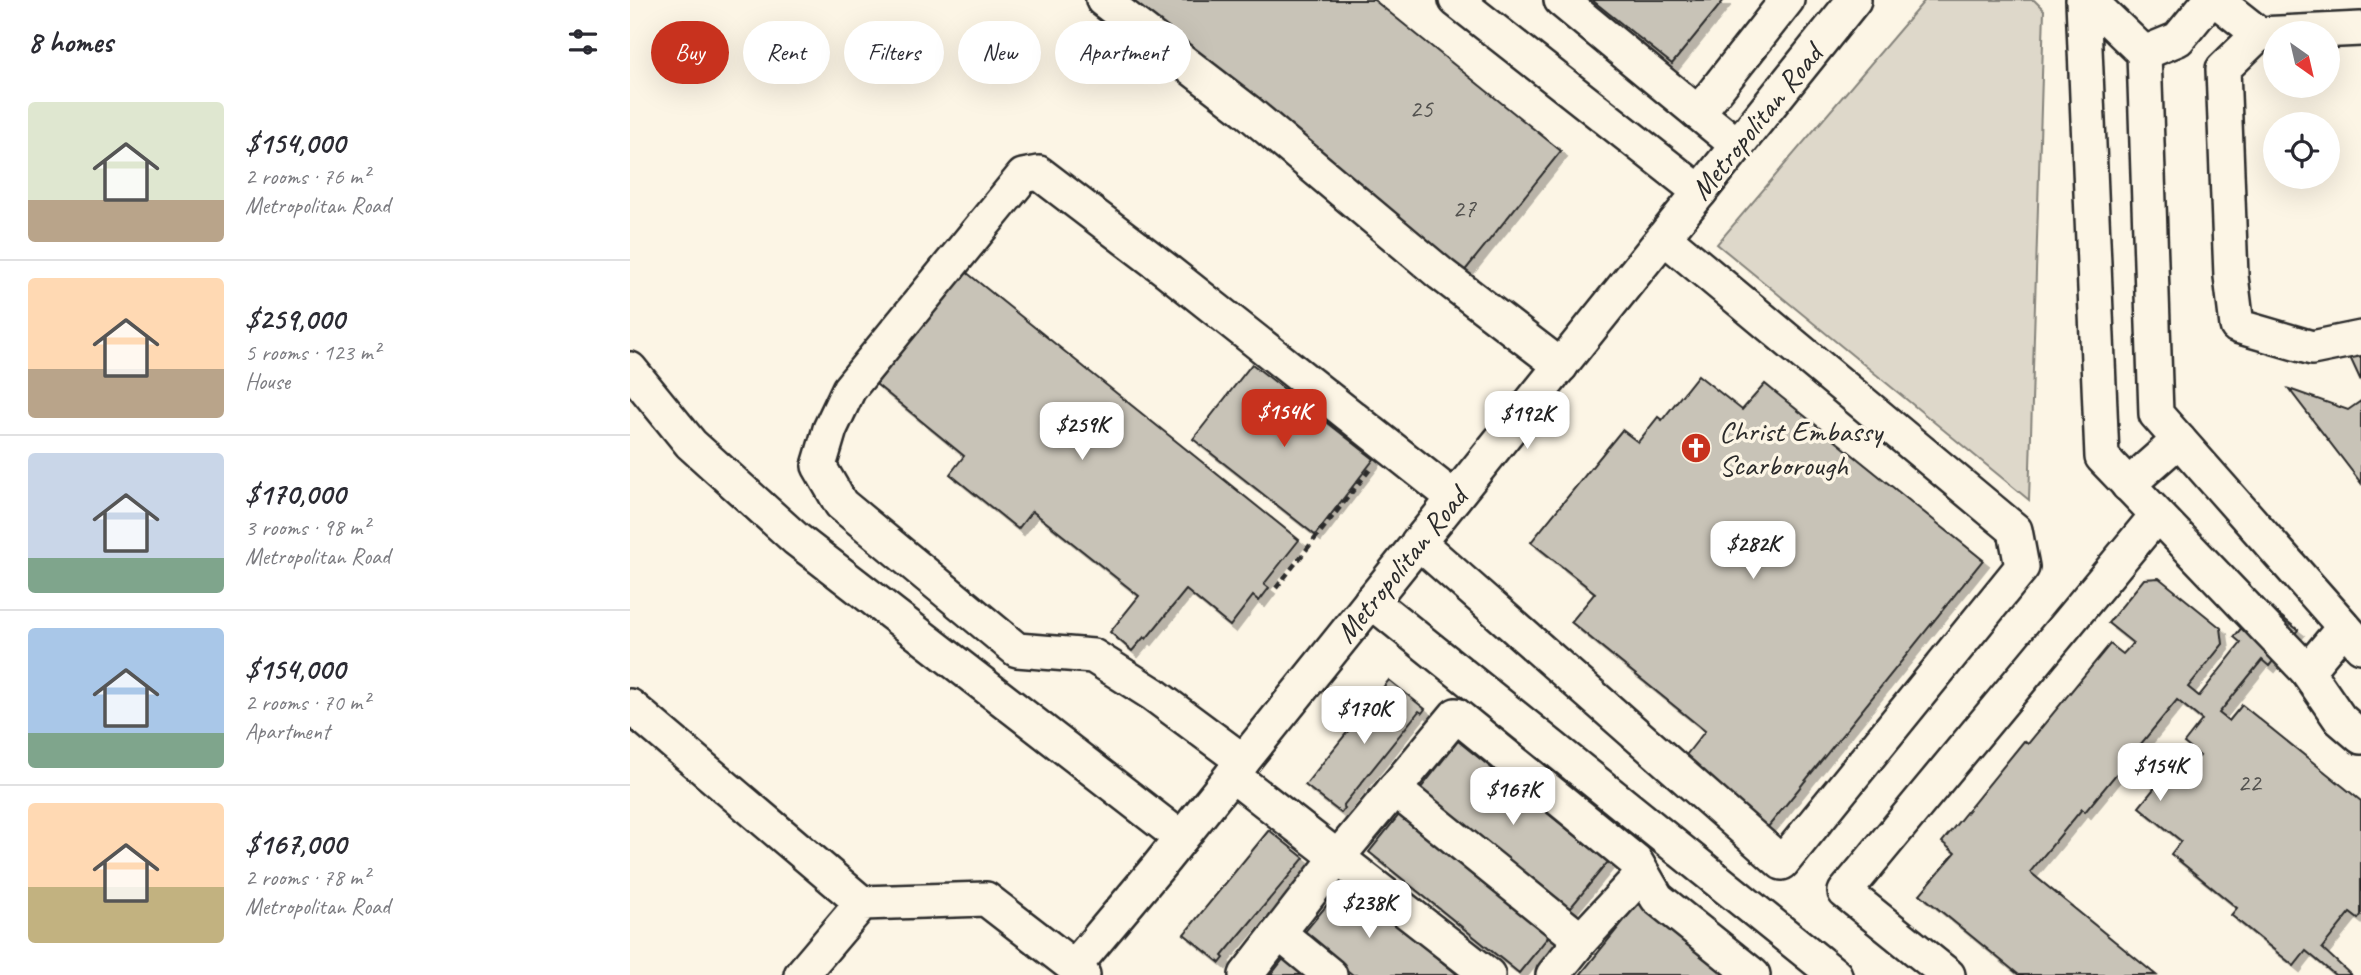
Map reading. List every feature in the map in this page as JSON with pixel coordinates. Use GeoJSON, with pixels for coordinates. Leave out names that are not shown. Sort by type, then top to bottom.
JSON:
{"type":"FeatureCollection","features":[{"type":"Feature","properties":{"kind":"street"},"geometry":{"type":"LineString","coordinates":[[1103,0],[1247,111],[1441,274],[1561,366]]}},
{"type":"Feature","properties":{"kind":"street"},"geometry":{"type":"LineString","coordinates":[[1456,0],[1700,192]]}},
{"type":"Feature","properties":{"kind":"street"},"geometry":{"type":"LineString","coordinates":[[1561,0],[1737,145]]}},
{"type":"Feature","properties":{"kind":"street"},"geometry":{"type":"LineString","coordinates":[[1698,113],[1787,0]]}},
{"type":"Feature","properties":{"kind":"street","name":"Metropolitan Road"},"geometry":{"type":"LineString","coordinates":[[1079,971],[1181,838],[1854,0]]}},
{"type":"Feature","properties":{"kind":"street"},"geometry":{"type":"LineString","coordinates":[[2086,0],[2144,53],[2156,414],[2353,636],[2307,671]]}},
{"type":"Feature","properties":{"kind":"street"},"geometry":{"type":"LineString","coordinates":[[2086,0],[2102,457],[2307,671],[2340,719],[2361,737]]}},
{"type":"Feature","properties":{"kind":"street"},"geometry":{"type":"LineString","coordinates":[[2144,53],[2178,39],[2210,0]]}},
{"type":"Feature","properties":{"kind":"street"},"geometry":{"type":"LineString","coordinates":[[2216,0],[2259,34],[2361,29]]}},
{"type":"Feature","properties":{"kind":"street"},"geometry":{"type":"LineString","coordinates":[[2259,34],[2223,69],[2231,276],[2237,326],[2312,348],[2361,338]]}},
{"type":"Feature","properties":{"kind":"street"},"geometry":{"type":"LineString","coordinates":[[1454,498],[1165,269],[1039,173],[1023,176],[849,389],[831,429],[819,466],[841,503],[1017,650],[1093,656],[1153,694],[1338,858],[1488,975]]}},
{"type":"Feature","properties":{"kind":"street"},"geometry":{"type":"LineString","coordinates":[[1419,542],[1782,863],[2022,567],[2015,530],[1664,237]]}},
{"type":"Feature","properties":{"kind":"street"},"geometry":{"type":"LineString","coordinates":[[630,369],[691,444],[796,539],[1181,838]]}},
{"type":"Feature","properties":{"kind":"street"},"geometry":{"type":"LineString","coordinates":[[2128,485],[2179,440]]}},
{"type":"Feature","properties":{"kind":"street"},"geometry":{"type":"LineString","coordinates":[[1948,975],[1845,892],[2157,515]]}},
{"type":"Feature","properties":{"kind":"street"},"geometry":{"type":"LineString","coordinates":[[1371,601],[1835,975]]}},
{"type":"Feature","properties":{"kind":"street"},"geometry":{"type":"LineString","coordinates":[[630,706],[862,903],[986,899],[1079,971]]}},
{"type":"Feature","properties":{"kind":"street"},"geometry":{"type":"LineString","coordinates":[[1246,975],[1338,858],[1457,715],[1636,862],[1657,898],[1753,975]]}},
{"type":"Feature","properties":{"kind":"street"},"geometry":{"type":"LineString","coordinates":[[1394,789],[1581,940]]}},
{"type":"Feature","properties":{"kind":"street"},"geometry":{"type":"LineString","coordinates":[[1553,975],[1581,940],[1642,874]]}},
{"type":"Feature","properties":{"kind":"street"},"geometry":{"type":"LineString","coordinates":[[802,975],[862,903]]}},
{"type":"Feature","properties":{"kind":"street"},"geometry":{"type":"LineString","coordinates":[[1279,933],[1330,975]]}},
{"type":"Feature","properties":{"kind":"path"},"geometry":{"type":"LineString","coordinates":[[1276,588],[1388,446]]}},
{"type":"Feature","properties":{"kind":"shaded area"},"geometry":{"type":"Polygon","coordinates":[[[1925,0],[2034,0],[2044,10],[2029,500],[1717,244],[1925,0]]]}},
{"type":"Feature","properties":{"kind":"building"},"geometry":{"type":"Polygon","coordinates":[[[1124,0],[1374,0],[1561,151],[1463,273],[1191,54],[1191,21],[1150,21],[1124,0]]]}},
{"type":"Feature","properties":{"kind":"building"},"geometry":{"type":"Polygon","coordinates":[[[1592,0],[1724,0],[1672,64],[1592,0]]]}},
{"type":"Feature","properties":{"kind":"building"},"geometry":{"type":"Polygon","coordinates":[[[966,272],[1299,540],[1264,584],[1269,588],[1259,601],[1253,596],[1230,626],[1186,590],[1146,639],[1144,637],[1132,651],[1110,632],[1139,596],[1032,511],[1018,529],[950,474],[964,456],[876,384],[966,272]]]}},
{"type":"Feature","properties":{"kind":"building"},"geometry":{"type":"Polygon","coordinates":[[[2361,350],[2361,381],[2349,355],[2361,350]]]}},
{"type":"Feature","properties":{"kind":"building"},"geometry":{"type":"Polygon","coordinates":[[[1252,364],[1374,459],[1315,535],[1193,439],[1252,364]]]}},
{"type":"Feature","properties":{"kind":"building"},"geometry":{"type":"Polygon","coordinates":[[[1698,375],[1742,410],[1765,384],[1983,560],[1768,827],[1683,759],[1705,731],[1571,622],[1595,593],[1531,542],[1622,430],[1638,442],[1658,417],[1662,420],[1698,375]]]}},
{"type":"Feature","properties":{"kind":"building"},"geometry":{"type":"Polygon","coordinates":[[[2289,389],[2348,410],[2361,401],[2361,483],[2289,389]]]}},
{"type":"Feature","properties":{"kind":"building"},"geometry":{"type":"Polygon","coordinates":[[[2159,578],[2221,628],[2223,644],[2188,687],[2199,696],[2241,643],[2234,637],[2263,602],[2298,630],[2269,666],[2262,660],[2219,713],[2229,721],[2242,705],[2361,801],[2361,915],[2358,919],[2350,913],[2322,948],[2351,975],[2335,975],[2306,951],[2294,966],[2231,915],[2237,908],[2171,854],[2181,841],[2139,807],[2183,753],[2195,762],[2200,756],[2184,743],[2202,720],[2177,700],[2085,812],[2082,809],[2030,872],[2156,975],[2019,975],[1920,894],[1955,853],[1942,842],[2024,741],[2028,744],[2110,644],[2123,654],[2133,643],[2108,623],[2144,579],[2159,578]]]}},
{"type":"Feature","properties":{"kind":"building"},"geometry":{"type":"Polygon","coordinates":[[[1389,680],[1425,709],[1422,713],[1419,711],[1343,806],[1345,808],[1341,813],[1305,785],[1389,680]]]}},
{"type":"Feature","properties":{"kind":"building"},"geometry":{"type":"Polygon","coordinates":[[[1458,741],[1608,862],[1567,912],[1418,792],[1458,741]]]}},
{"type":"Feature","properties":{"kind":"building"},"geometry":{"type":"Polygon","coordinates":[[[1402,811],[1553,931],[1519,973],[1369,852],[1402,811]]]}},
{"type":"Feature","properties":{"kind":"building"},"geometry":{"type":"Polygon","coordinates":[[[1269,830],[1304,858],[1222,956],[1224,958],[1220,963],[1184,934],[1269,830]]]}},
{"type":"Feature","properties":{"kind":"building"},"geometry":{"type":"Polygon","coordinates":[[[1345,883],[1458,975],[1353,975],[1303,934],[1345,883]]]}},
{"type":"Feature","properties":{"kind":"building"},"geometry":{"type":"Polygon","coordinates":[[[1638,903],[1728,975],[1580,975],[1638,903]]]}},
{"type":"Feature","properties":{"kind":"building"},"geometry":{"type":"Polygon","coordinates":[[[1288,953],[1315,975],[1271,975],[1288,953]]]}},
{"type":"Feature","properties":{"kind":"place","name":"Christ Embassy Scarborough"},"geometry":{"type":"Point","coordinates":[1696,448]}}]}
